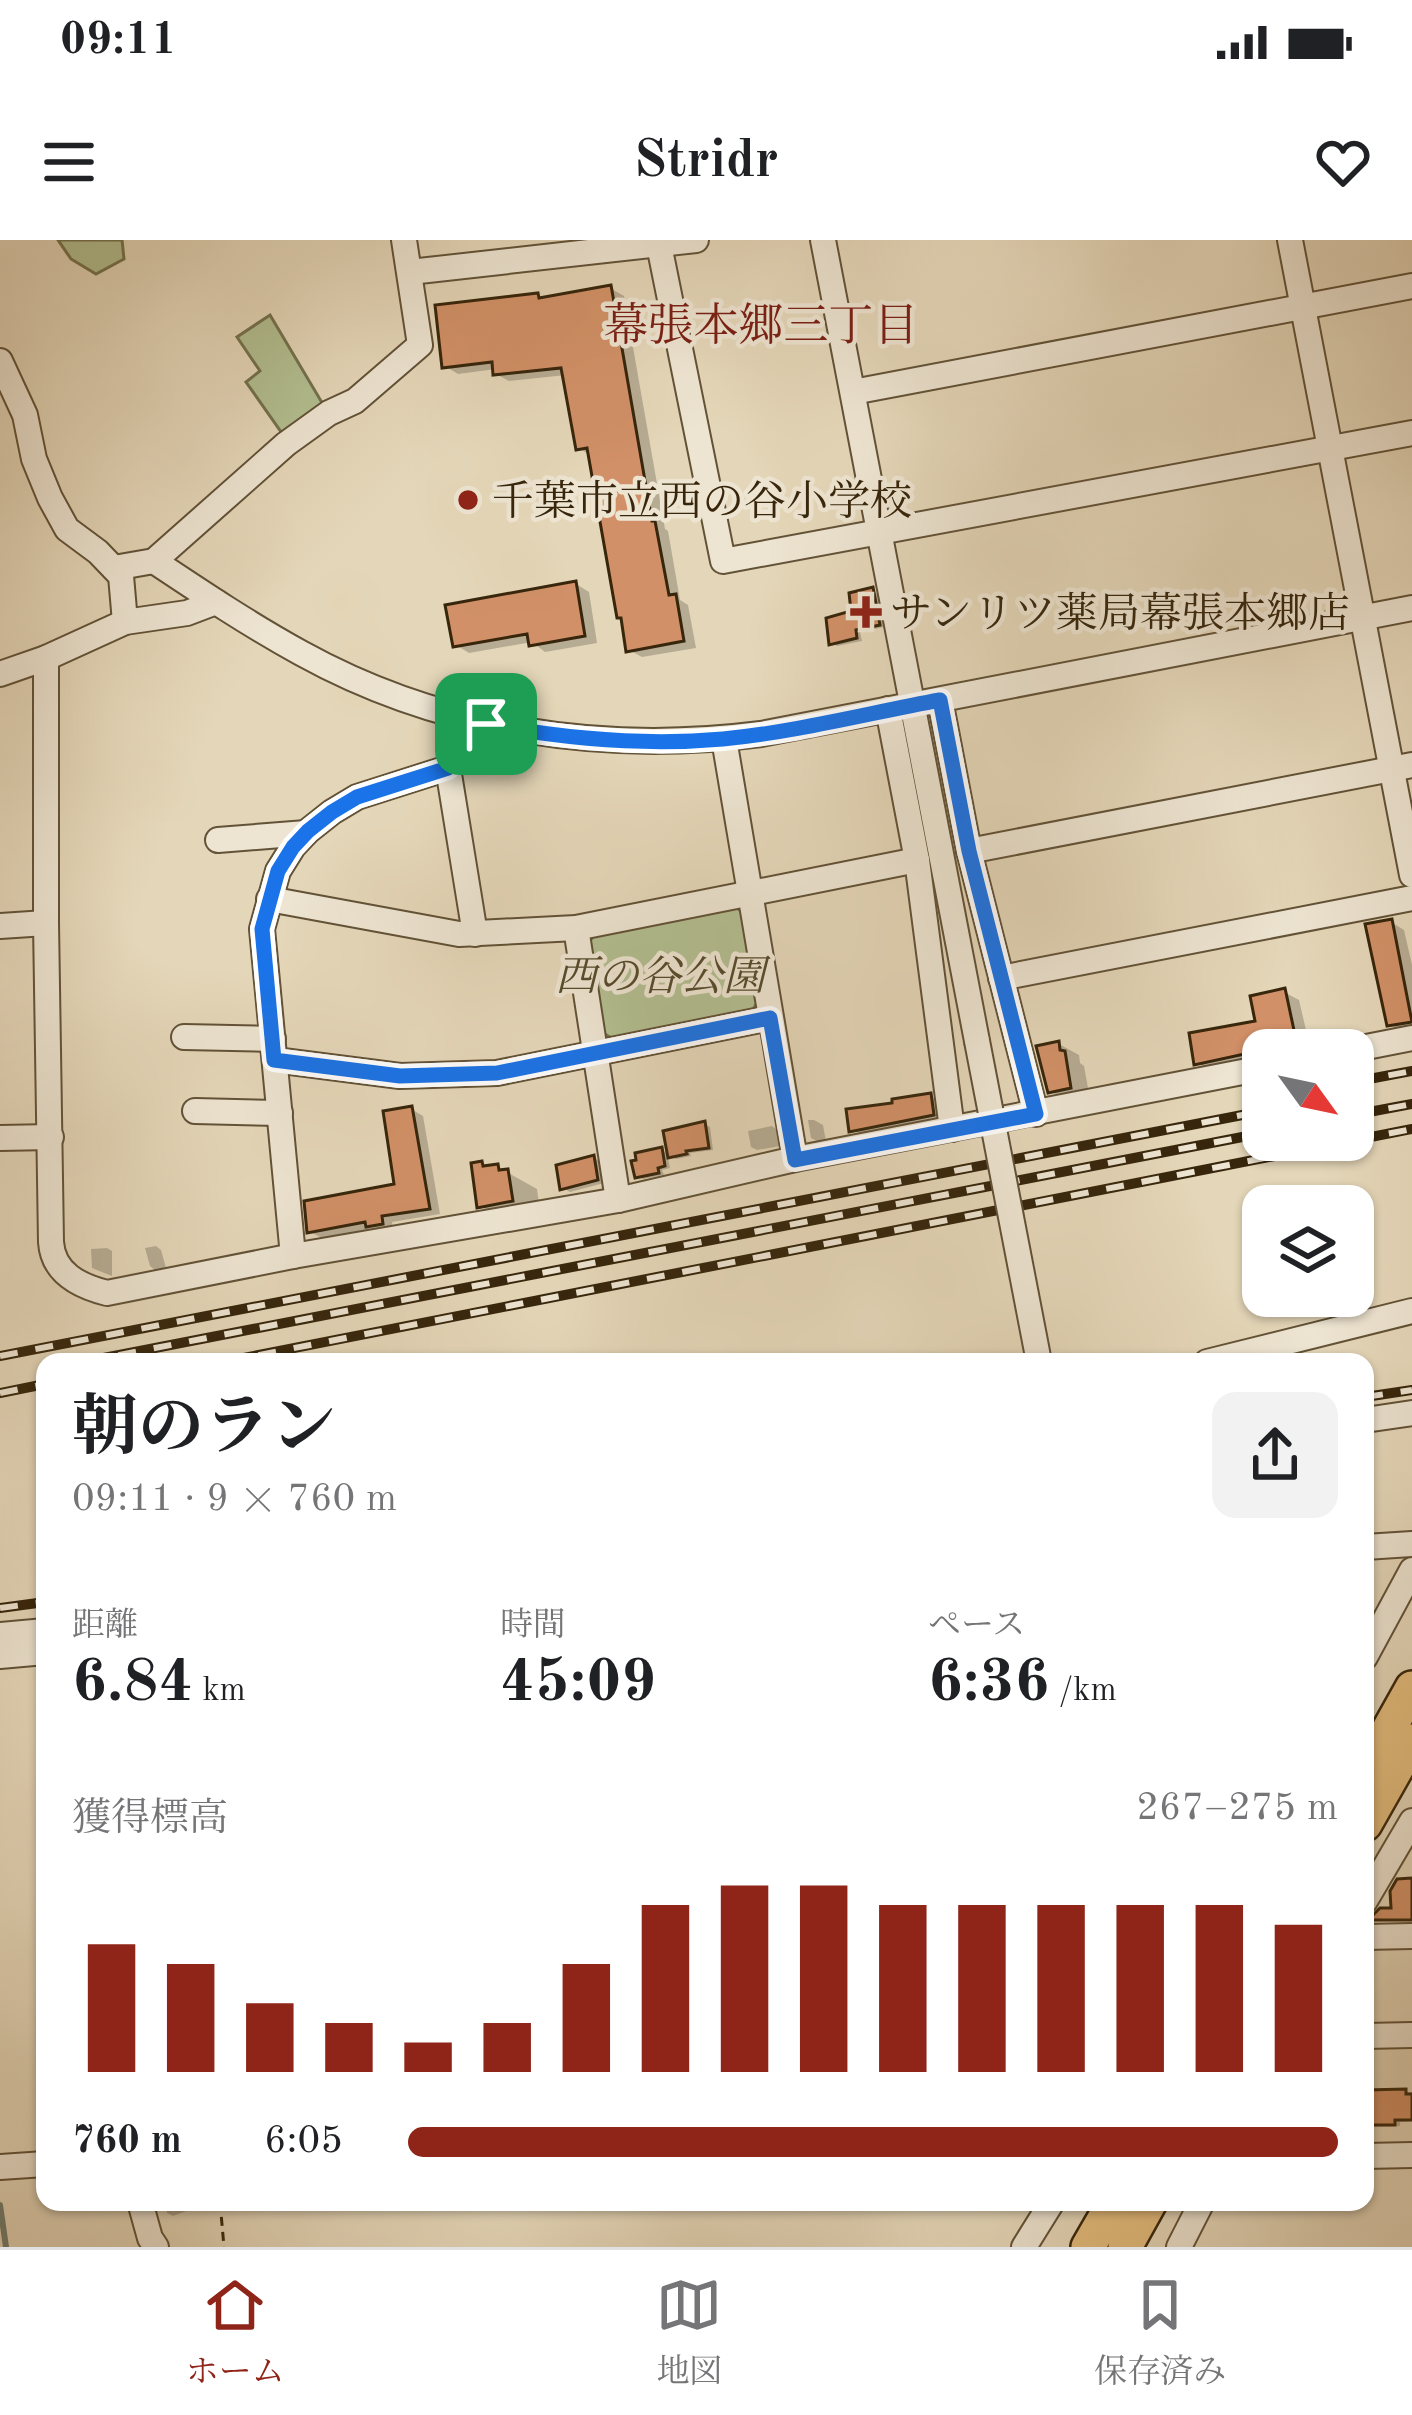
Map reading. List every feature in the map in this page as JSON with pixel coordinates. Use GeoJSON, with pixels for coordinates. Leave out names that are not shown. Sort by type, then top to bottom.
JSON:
{"type":"FeatureCollection","features":[{"type":"Feature","properties":{"kind":"highway"},"geometry":{"type":"LineString","coordinates":[[1374,1756],[1412,1688]]}},
{"type":"Feature","properties":{"kind":"highway"},"geometry":{"type":"LineString","coordinates":[[1374,1808],[1412,1741]]}},
{"type":"Feature","properties":{"kind":"highway"},"geometry":{"type":"LineString","coordinates":[[1088,2247],[1109,2211]]}},
{"type":"Feature","properties":{"kind":"highway"},"geometry":{"type":"LineString","coordinates":[[1125,2247],[1145,2211]]}},
{"type":"Feature","properties":{"kind":"street"},"geometry":{"type":"LineString","coordinates":[[114,568],[154,561],[286,444],[355,401],[420,344],[404,240]]}},
{"type":"Feature","properties":{"kind":"street"},"geometry":{"type":"LineString","coordinates":[[410,272],[696,240]]}},
{"type":"Feature","properties":{"kind":"street"},"geometry":{"type":"LineString","coordinates":[[823,240],[880,534],[952,1129]]}},
{"type":"Feature","properties":{"kind":"street"},"geometry":{"type":"LineString","coordinates":[[1290,240],[1363,617],[1402,767],[1412,875]]}},
{"type":"Feature","properties":{"kind":"street"},"geometry":{"type":"LineString","coordinates":[[659,244],[723,561],[1412,433]]}},
{"type":"Feature","properties":{"kind":"street"},"geometry":{"type":"LineString","coordinates":[[853,392],[1412,286]]}},
{"type":"Feature","properties":{"kind":"street"},"geometry":{"type":"LineString","coordinates":[[0,361],[8,395],[25,415],[34,459],[67,529],[121,576],[125,622]]}},
{"type":"Feature","properties":{"kind":"street"},"geometry":{"type":"LineString","coordinates":[[154,561],[340,673],[486,724],[550,736],[625,742],[724,739],[1412,608]]}},
{"type":"Feature","properties":{"kind":"street"},"geometry":{"type":"LineString","coordinates":[[0,674],[125,622],[187,614],[216,602]]}},
{"type":"Feature","properties":{"kind":"street"},"geometry":{"type":"LineString","coordinates":[[46,658],[52,1256],[71,1278],[88,1288],[107,1293],[618,1200],[795,1160],[1242,1072]]}},
{"type":"Feature","properties":{"kind":"street"},"geometry":{"type":"LineString","coordinates":[[940,700],[969,851],[1036,1114]]}},
{"type":"Feature","properties":{"kind":"street"},"geometry":{"type":"LineString","coordinates":[[901,707],[977,1041],[1038,1353]]}},
{"type":"Feature","properties":{"kind":"street"},"geometry":{"type":"LineString","coordinates":[[293,1256],[262,929],[278,871],[306,833],[357,797],[448,768],[473,745],[486,724]]}},
{"type":"Feature","properties":{"kind":"street"},"geometry":{"type":"LineString","coordinates":[[724,739],[795,1160]]}},
{"type":"Feature","properties":{"kind":"street"},"geometry":{"type":"LineString","coordinates":[[969,851],[1402,767]]}},
{"type":"Feature","properties":{"kind":"street"},"geometry":{"type":"LineString","coordinates":[[448,768],[475,934]]}},
{"type":"Feature","properties":{"kind":"street"},"geometry":{"type":"LineString","coordinates":[[218,840],[306,833]]}},
{"type":"Feature","properties":{"kind":"street"},"geometry":{"type":"LineString","coordinates":[[269,898],[475,934],[576,928],[916,860]]}},
{"type":"Feature","properties":{"kind":"street"},"geometry":{"type":"LineString","coordinates":[[1001,978],[1412,898]]}},
{"type":"Feature","properties":{"kind":"street"},"geometry":{"type":"LineString","coordinates":[[0,926],[46,922]]}},
{"type":"Feature","properties":{"kind":"street"},"geometry":{"type":"LineString","coordinates":[[576,928],[618,1200]]}},
{"type":"Feature","properties":{"kind":"street"},"geometry":{"type":"LineString","coordinates":[[184,1037],[274,1049],[400,1076],[446,1076],[497,1073],[770,1018]]}},
{"type":"Feature","properties":{"kind":"street"},"geometry":{"type":"LineString","coordinates":[[1374,1045],[1412,1038]]}},
{"type":"Feature","properties":{"kind":"street"},"geometry":{"type":"LineString","coordinates":[[195,1111],[280,1113]]}},
{"type":"Feature","properties":{"kind":"street"},"geometry":{"type":"LineString","coordinates":[[0,1138],[50,1137]]}},
{"type":"Feature","properties":{"kind":"street"},"geometry":{"type":"LineString","coordinates":[[1242,1353],[1412,1310]]}},
{"type":"Feature","properties":{"kind":"street"},"geometry":{"type":"LineString","coordinates":[[1374,1419],[1412,1413]]}},
{"type":"Feature","properties":{"kind":"street"},"geometry":{"type":"LineString","coordinates":[[1374,1546],[1412,1544]]}},
{"type":"Feature","properties":{"kind":"street"},"geometry":{"type":"LineString","coordinates":[[1374,1640],[1412,1570]]}},
{"type":"Feature","properties":{"kind":"street"},"geometry":{"type":"LineString","coordinates":[[0,1635],[36,1632]]}},
{"type":"Feature","properties":{"kind":"street"},"geometry":{"type":"LineString","coordinates":[[0,1656],[36,1653]]}},
{"type":"Feature","properties":{"kind":"street"},"geometry":{"type":"LineString","coordinates":[[1374,1886],[1412,1822]]}},
{"type":"Feature","properties":{"kind":"street"},"geometry":{"type":"LineString","coordinates":[[1374,1937],[1412,1936]]}},
{"type":"Feature","properties":{"kind":"street"},"geometry":{"type":"LineString","coordinates":[[1374,2036],[1412,2035]]}},
{"type":"Feature","properties":{"kind":"street"},"geometry":{"type":"LineString","coordinates":[[1374,2156],[1412,2155]]}},
{"type":"Feature","properties":{"kind":"street"},"geometry":{"type":"LineString","coordinates":[[142,2211],[156,2247]]}},
{"type":"Feature","properties":{"kind":"street"},"geometry":{"type":"LineString","coordinates":[[1024,2247],[1046,2211]]}},
{"type":"Feature","properties":{"kind":"street"},"geometry":{"type":"LineString","coordinates":[[1178,2247],[1197,2211]]}},
{"type":"Feature","properties":{"kind":"path"},"geometry":{"type":"LineString","coordinates":[[221,2211],[224,2247]]}},
{"type":"Feature","properties":{"kind":"green space"},"geometry":{"type":"Polygon","coordinates":[[[58,240],[122,240],[124,259],[96,274],[71,259],[58,240]]]}},
{"type":"Feature","properties":{"kind":"green space"},"geometry":{"type":"Polygon","coordinates":[[[270,315],[324,406],[284,436],[246,382],[260,371],[237,337],[270,315]]]}},
{"type":"Feature","properties":{"kind":"green space","name":"西の谷公園"},"geometry":{"type":"Polygon","coordinates":[[[733,905],[745,914],[758,1001],[751,1013],[615,1040],[603,1033],[588,944],[596,932],[733,905]]]}},
{"type":"Feature","properties":{"kind":"building"},"geometry":{"type":"Polygon","coordinates":[[[611,285],[652,521],[669,595],[676,594],[684,641],[626,652],[587,448],[576,450],[561,368],[493,375],[492,362],[442,368],[435,305],[538,293],[539,298],[611,285]]]}},
{"type":"Feature","properties":{"kind":"building"},"geometry":{"type":"Polygon","coordinates":[[[576,581],[585,636],[529,646],[527,634],[453,647],[445,605],[576,581]]]}},
{"type":"Feature","properties":{"kind":"building"},"geometry":{"type":"Polygon","coordinates":[[[873,587],[880,625],[856,630],[857,638],[829,645],[826,618],[851,611],[849,593],[873,587]]]}},
{"type":"Feature","properties":{"kind":"building"},"geometry":{"type":"Polygon","coordinates":[[[1392,919],[1412,1022],[1387,1026],[1365,924],[1392,919]]]}},
{"type":"Feature","properties":{"kind":"building"},"geometry":{"type":"Polygon","coordinates":[[[1285,988],[1294,1029],[1242,1029],[1242,1055],[1194,1065],[1189,1033],[1255,1021],[1250,996],[1285,988]]]}},
{"type":"Feature","properties":{"kind":"building"},"geometry":{"type":"Polygon","coordinates":[[[1059,1041],[1071,1088],[1048,1093],[1036,1046],[1059,1041]]]}},
{"type":"Feature","properties":{"kind":"building"},"geometry":{"type":"Polygon","coordinates":[[[931,1093],[934,1115],[849,1132],[846,1109],[931,1093]]]}},
{"type":"Feature","properties":{"kind":"building"},"geometry":{"type":"Polygon","coordinates":[[[412,1106],[430,1209],[382,1216],[383,1224],[366,1227],[365,1222],[307,1233],[304,1201],[394,1184],[383,1111],[412,1106]]]}},
{"type":"Feature","properties":{"kind":"building"},"geometry":{"type":"Polygon","coordinates":[[[705,1121],[709,1148],[668,1158],[663,1131],[705,1121]]]}},
{"type":"Feature","properties":{"kind":"building"},"geometry":{"type":"Polygon","coordinates":[[[662,1147],[665,1166],[658,1168],[659,1173],[635,1178],[631,1161],[636,1160],[635,1153],[662,1147]]]}},
{"type":"Feature","properties":{"kind":"building"},"geometry":{"type":"Polygon","coordinates":[[[594,1155],[598,1180],[560,1190],[556,1165],[594,1155]]]}},
{"type":"Feature","properties":{"kind":"building"},"geometry":{"type":"Polygon","coordinates":[[[482,1161],[483,1166],[498,1164],[499,1170],[508,1169],[513,1201],[477,1208],[471,1163],[482,1161]]]}},
{"type":"Feature","properties":{"kind":"building"},"geometry":{"type":"Polygon","coordinates":[[[1412,1878],[1412,1920],[1374,1920],[1380,1908],[1391,1908],[1390,1891],[1397,1879],[1412,1878]]]}},
{"type":"Feature","properties":{"kind":"building"},"geometry":{"type":"Polygon","coordinates":[[[1406,2089],[1406,2094],[1412,2094],[1412,2120],[1374,2125],[1374,2090],[1406,2089]]]}},
{"type":"Feature","properties":{"kind":"waterway"},"geometry":{"type":"LineString","coordinates":[[0,2205],[6,2247]]}},
{"type":"Feature","properties":{"kind":"railway"},"geometry":{"type":"LineString","coordinates":[[1374,1078],[1412,1071]]}},
{"type":"Feature","properties":{"kind":"railway"},"geometry":{"type":"LineString","coordinates":[[1374,1111],[1412,1104]]}},
{"type":"Feature","properties":{"kind":"railway"},"geometry":{"type":"LineString","coordinates":[[0,1356],[1242,1115]]}},
{"type":"Feature","properties":{"kind":"railway"},"geometry":{"type":"LineString","coordinates":[[269,1353],[1412,1129]]}},
{"type":"Feature","properties":{"kind":"railway"},"geometry":{"type":"LineString","coordinates":[[129,1353],[1242,1137]]}},
{"type":"Feature","properties":{"kind":"railway"},"geometry":{"type":"LineString","coordinates":[[0,1393],[36,1386]]}},
{"type":"Feature","properties":{"kind":"railway"},"geometry":{"type":"LineString","coordinates":[[1374,1396],[1412,1390]]}},
{"type":"Feature","properties":{"kind":"railway"},"geometry":{"type":"LineString","coordinates":[[0,1608],[36,1603]]}},
{"type":"Feature","properties":{"kind":"place","name":"千葉市立西の谷小学校"},"geometry":{"type":"Point","coordinates":[468,500]}},
{"type":"Feature","properties":{"kind":"place","name":"サンリツ薬局幕張本郷店"},"geometry":{"type":"Point","coordinates":[866,612]}},
{"type":"Feature","properties":{"kind":"district","name":"幕張本郷三丁目"},"geometry":{"type":"Point","coordinates":[761,324]}},
{"type":"Feature","properties":{"kind":"route"},"geometry":{"type":"LineString","coordinates":[[940,700],[969,851],[1036,1114],[795,1160],[770,1018],[497,1073],[400,1076],[274,1060],[262,929],[278,871],[293,847],[357,797],[448,768],[473,745],[486,724],[550,736],[625,742],[724,739],[940,700]]}}]}
